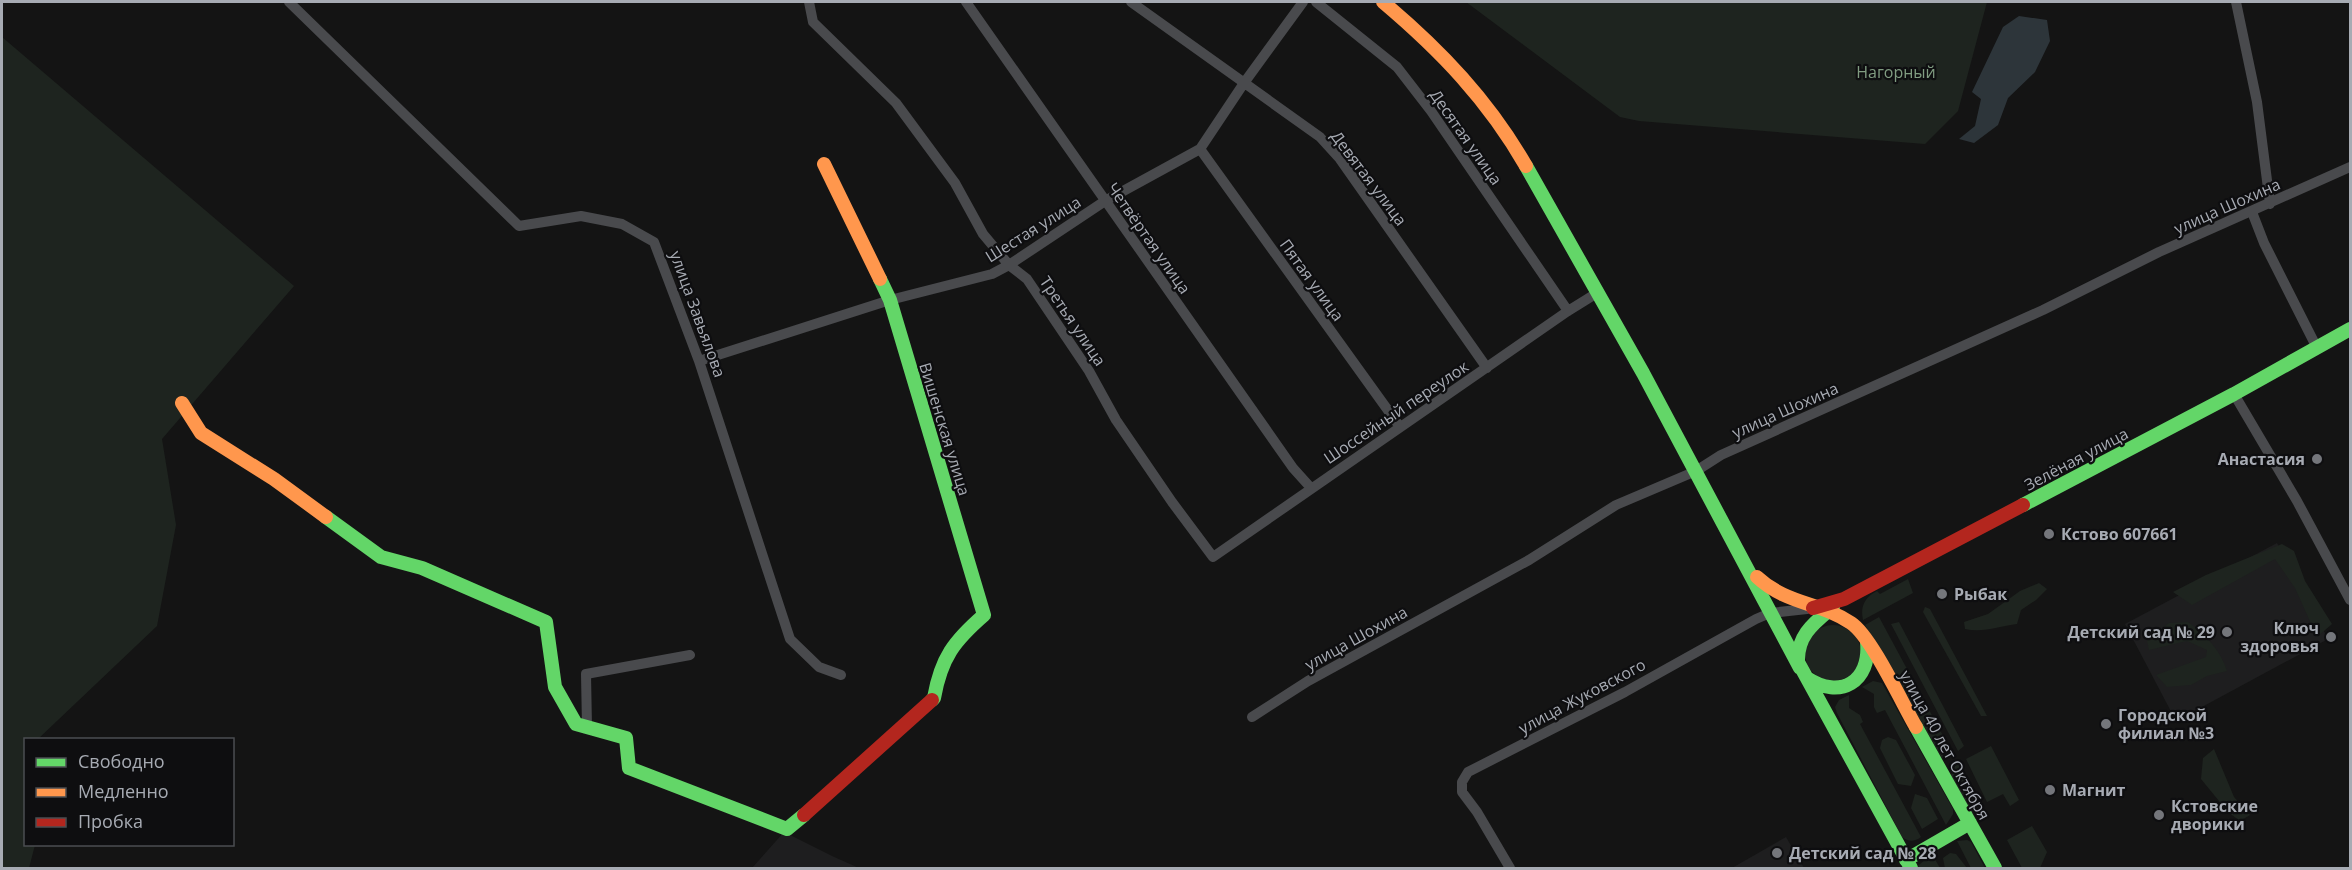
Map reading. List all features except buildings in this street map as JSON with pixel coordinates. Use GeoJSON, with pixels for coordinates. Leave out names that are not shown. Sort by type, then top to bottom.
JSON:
{"type":"FeatureCollection","features":[{"type":"Feature","properties":{"kind":"street","name":"улица Завьялова"},"geometry":{"type":"LineString","coordinates":[[289,2],[519,226],[581,216],[622,224],[654,242],[699,361],[790,639],[819,668],[842,675]]}},
{"type":"Feature","properties":{"kind":"street","name":"Третья улица"},"geometry":{"type":"LineString","coordinates":[[809,2],[813,22],[896,103],[955,183],[983,234],[1009,265],[1027,279],[1089,371],[1116,420],[1172,502],[1213,556]]}},
{"type":"Feature","properties":{"kind":"street","name":"Четвёртая улица"},"geometry":{"type":"LineString","coordinates":[[966,2],[1293,468],[1311,488]]}},
{"type":"Feature","properties":{"kind":"street","name":"Девятая улица"},"geometry":{"type":"LineString","coordinates":[[1131,2],[1320,137],[1340,159],[1487,368]]}},
{"type":"Feature","properties":{"kind":"street","name":"Шестая улица"},"geometry":{"type":"LineString","coordinates":[[699,361],[890,300],[992,274],[1009,265],[1104,201],[1200,149],[1244,83],[1303,2]]}},
{"type":"Feature","properties":{"kind":"street","name":"Десятая улица"},"geometry":{"type":"LineString","coordinates":[[1316,2],[1397,67],[1431,111],[1568,310]]}},
{"type":"Feature","properties":{"kind":"street"},"geometry":{"type":"LineString","coordinates":[[1383,2],[1423,36],[1460,73],[1512,142],[1696,471],[1770,613],[1909,864],[1970,824]]}},
{"type":"Feature","properties":{"kind":"street"},"geometry":{"type":"LineString","coordinates":[[2236,2],[2257,102],[2270,204]]}},
{"type":"Feature","properties":{"kind":"street","name":"Пятая улица"},"geometry":{"type":"LineString","coordinates":[[1200,149],[1400,428]]}},
{"type":"Feature","properties":{"kind":"street","name":"Вишенская улица"},"geometry":{"type":"LineString","coordinates":[[587,727],[626,738],[628,768],[788,829],[934,698],[938,672],[954,641],[984,615],[890,300],[825,164]]}},
{"type":"Feature","properties":{"kind":"street","name":"улица Шохина"},"geometry":{"type":"LineString","coordinates":[[1252,717],[1308,681],[1529,560],[1616,505],[1696,471],[1721,455],[2043,310],[2159,252],[2350,167]]}},
{"type":"Feature","properties":{"kind":"street"},"geometry":{"type":"LineString","coordinates":[[2252,212],[2264,243],[2317,348]]}},
{"type":"Feature","properties":{"kind":"street","name":"Шоссейный переулок"},"geometry":{"type":"LineString","coordinates":[[1213,556],[1568,310],[1597,293]]}},
{"type":"Feature","properties":{"kind":"street","name":"Зелёная улица"},"geometry":{"type":"LineString","coordinates":[[1820,610],[1882,580],[2234,394],[2350,329]]}},
{"type":"Feature","properties":{"kind":"street"},"geometry":{"type":"LineString","coordinates":[[2234,394],[2297,501],[2350,600]]}},
{"type":"Feature","properties":{"kind":"street"},"geometry":{"type":"LineString","coordinates":[[182,403],[201,433],[274,479],[381,557],[422,568],[546,622],[555,687],[576,724],[587,727],[586,674],[690,655]]}},
{"type":"Feature","properties":{"kind":"street"},"geometry":{"type":"LineString","coordinates":[[1747,565],[1762,583],[1774,592],[1820,610],[1854,612]]}},
{"type":"Feature","properties":{"kind":"street"},"geometry":{"type":"LineString","coordinates":[[1813,623],[1854,612],[1867,592],[1882,580]]}},
{"type":"Feature","properties":{"kind":"street"},"geometry":{"type":"LineString","coordinates":[[1820,610],[1813,623],[1803,633],[1798,646],[1802,671],[1819,687],[1834,689],[1847,686],[1858,679],[1866,667],[1869,654],[1854,612]]}},
{"type":"Feature","properties":{"kind":"street","name":"улица Жуковского"},"geometry":{"type":"LineString","coordinates":[[1510,868],[1477,812],[1461,792],[1462,782],[1468,772],[1625,692],[1770,613],[1820,610]]}},
{"type":"Feature","properties":{"kind":"street","name":"улица 40 лет Октября"},"geometry":{"type":"LineString","coordinates":[[1864,636],[1995,868]]}},
{"type":"Feature","properties":{"kind":"shaded area"},"geometry":{"type":"Polygon","coordinates":[[[2019,16],[2047,20],[2050,41],[2035,72],[2008,98],[1998,125],[1974,143],[1959,139],[1975,126],[1981,99],[1972,92],[2003,27],[2019,16]]]}},
{"type":"Feature","properties":{"kind":"shaded area","name":"Детский сад № 29"},"geometry":{"type":"Polygon","coordinates":[[[2277,543],[2328,639],[2176,721],[2125,624],[2277,543]]]}},
{"type":"Feature","properties":{"kind":"shaded area"},"geometry":{"type":"Polygon","coordinates":[[[784,832],[832,856],[859,868],[752,868],[784,832]]]}},
{"type":"Feature","properties":{"kind":"shaded area","name":"Детский сад № 28"},"geometry":{"type":"Polygon","coordinates":[[[1786,837],[1804,868],[1732,868],[1786,837]]]}},
{"type":"Feature","properties":{"kind":"green space","name":"Нагорный"},"geometry":{"type":"Polygon","coordinates":[[[1466,2],[1987,2],[1958,111],[1925,144],[1639,121],[1620,117],[1466,2]]]}},
{"type":"Feature","properties":{"kind":"green space"},"geometry":{"type":"Polygon","coordinates":[[[2,37],[294,286],[162,439],[176,525],[157,626],[39,738],[24,738],[24,846],[35,846],[29,868],[2,868],[2,37]]]}},
{"type":"Feature","properties":{"kind":"green space"},"geometry":{"type":"Polygon","coordinates":[[[2282,544],[2294,551],[2305,581],[2332,624],[2317,637],[2295,588],[2275,559],[2192,605],[2173,592],[2206,575],[2282,544]]]}},
{"type":"Feature","properties":{"kind":"green space"},"geometry":{"type":"Polygon","coordinates":[[[1908,579],[1913,593],[1863,620],[1864,602],[1869,596],[1877,591],[1880,594],[1908,579]]]}},
{"type":"Feature","properties":{"kind":"green space"},"geometry":{"type":"Polygon","coordinates":[[[2039,583],[2047,589],[2021,610],[2017,624],[1985,630],[1965,629],[1964,622],[1988,614],[2020,591],[2039,583]]]}},
{"type":"Feature","properties":{"kind":"green space"},"geometry":{"type":"Polygon","coordinates":[[[1925,607],[1930,609],[1987,716],[1981,716],[1923,612],[1925,607]]]}},
{"type":"Feature","properties":{"kind":"green space"},"geometry":{"type":"Polygon","coordinates":[[[1879,617],[1955,758],[1942,758],[1865,625],[1879,617]]]}},
{"type":"Feature","properties":{"kind":"green space"},"geometry":{"type":"Polygon","coordinates":[[[1899,622],[1964,746],[1958,751],[1891,624],[1899,622]]]}},
{"type":"Feature","properties":{"kind":"green space"},"geometry":{"type":"Polygon","coordinates":[[[2188,622],[2212,644],[2221,656],[2227,671],[2207,676],[2191,685],[2167,687],[2156,675],[2206,657],[2207,650],[2187,641],[2149,650],[2147,640],[2169,623],[2188,622]]]}},
{"type":"Feature","properties":{"kind":"green space"},"geometry":{"type":"Polygon","coordinates":[[[1827,625],[1839,625],[1849,629],[1857,637],[1861,653],[1857,669],[1849,677],[1839,681],[1827,681],[1817,677],[1809,669],[1805,659],[1805,647],[1809,637],[1817,629],[1827,625]]]}},
{"type":"Feature","properties":{"kind":"green space"},"geometry":{"type":"Polygon","coordinates":[[[1873,681],[1882,683],[1953,809],[1953,814],[1946,825],[1885,710],[1877,713],[1874,707],[1874,694],[1862,687],[1873,681]]]}},
{"type":"Feature","properties":{"kind":"green space"},"geometry":{"type":"Polygon","coordinates":[[[1849,695],[1849,708],[1860,715],[1863,722],[1860,724],[1921,837],[1916,840],[1909,841],[1902,837],[1837,713],[1835,707],[1839,700],[1849,695]]]}},
{"type":"Feature","properties":{"kind":"green space"},"geometry":{"type":"Polygon","coordinates":[[[1888,737],[1896,740],[1915,775],[1911,786],[1898,784],[1880,748],[1882,740],[1888,737]]]}},
{"type":"Feature","properties":{"kind":"green space"},"geometry":{"type":"Polygon","coordinates":[[[1991,746],[2019,800],[2010,806],[2003,794],[1987,802],[1966,759],[1991,746]]]}},
{"type":"Feature","properties":{"kind":"green space"},"geometry":{"type":"Polygon","coordinates":[[[2214,749],[2234,797],[2250,815],[2240,821],[2228,812],[2201,779],[2203,758],[2214,749]]]}},
{"type":"Feature","properties":{"kind":"green space"},"geometry":{"type":"Polygon","coordinates":[[[1958,764],[1982,808],[1970,814],[1950,778],[1958,764]]]}},
{"type":"Feature","properties":{"kind":"green space"},"geometry":{"type":"Polygon","coordinates":[[[1915,794],[1927,798],[1938,819],[1922,829],[1911,808],[1915,794]]]}},
{"type":"Feature","properties":{"kind":"green space"},"geometry":{"type":"Polygon","coordinates":[[[2032,826],[2047,852],[2040,868],[2022,868],[2007,840],[2032,826]]]}},
{"type":"Feature","properties":{"kind":"green space"},"geometry":{"type":"Polygon","coordinates":[[[1957,841],[1971,842],[1985,868],[1971,868],[1957,841]]]}},
{"type":"Feature","properties":{"kind":"green space"},"geometry":{"type":"Polygon","coordinates":[[[1950,853],[1956,854],[1967,868],[1945,868],[1943,858],[1950,853]]]}},
{"type":"Feature","properties":{"kind":"green space"},"geometry":{"type":"Polygon","coordinates":[[[1933,856],[1940,868],[1920,868],[1918,866],[1927,858],[1933,856]]]}},
{"type":"Feature","properties":{"kind":"traffic: fast"},"geometry":{"type":"LineString","coordinates":[[1526,166],[1643,373],[1800,668]]}},
{"type":"Feature","properties":{"kind":"traffic: fast"},"geometry":{"type":"LineString","coordinates":[[880,279],[890,300],[984,615],[950,651],[932,700]]}},
{"type":"Feature","properties":{"kind":"traffic: fast"},"geometry":{"type":"LineString","coordinates":[[2023,505],[2234,394],[2350,329]]}},
{"type":"Feature","properties":{"kind":"traffic: fast"},"geometry":{"type":"LineString","coordinates":[[326,517],[381,557],[422,568],[546,622],[555,687],[576,724],[626,738],[629,768],[787,829],[804,815]]}},
{"type":"Feature","properties":{"kind":"traffic: fast"},"geometry":{"type":"LineString","coordinates":[[1833,607],[1808,630],[1800,644],[1798,662],[1911,868]]}},
{"type":"Feature","properties":{"kind":"traffic: fast"},"geometry":{"type":"LineString","coordinates":[[1807,678],[1831,687],[1842,687],[1851,683],[1864,668],[1867,642]]}},
{"type":"Feature","properties":{"kind":"traffic: fast"},"geometry":{"type":"LineString","coordinates":[[1916,727],[1995,868]]}},
{"type":"Feature","properties":{"kind":"traffic: fast"},"geometry":{"type":"LineString","coordinates":[[1906,860],[1970,823]]}},
{"type":"Feature","properties":{"kind":"traffic: slow"},"geometry":{"type":"LineString","coordinates":[[1383,2],[1444,58],[1462,78],[1496,119],[1526,166]]}},
{"type":"Feature","properties":{"kind":"traffic: slow"},"geometry":{"type":"LineString","coordinates":[[824,164],[880,279]]}},
{"type":"Feature","properties":{"kind":"traffic: slow"},"geometry":{"type":"LineString","coordinates":[[182,403],[201,433],[274,479],[326,517]]}},
{"type":"Feature","properties":{"kind":"traffic: slow"},"geometry":{"type":"LineString","coordinates":[[1757,577],[1780,593],[1839,616],[1859,630],[1877,655],[1916,727]]}},
{"type":"Feature","properties":{"kind":"traffic: jam"},"geometry":{"type":"LineString","coordinates":[[1813,608],[1844,599],[2023,505]]}},
{"type":"Feature","properties":{"kind":"traffic: jam"},"geometry":{"type":"LineString","coordinates":[[804,815],[932,700]]}},
{"type":"Feature","properties":{"kind":"place","name":"Анастасия"},"geometry":{"type":"Point","coordinates":[2317,459]}},
{"type":"Feature","properties":{"kind":"place","name":"Кстово 607661"},"geometry":{"type":"Point","coordinates":[2049,534]}},
{"type":"Feature","properties":{"kind":"place","name":"Рыбак"},"geometry":{"type":"Point","coordinates":[1942,594]}},
{"type":"Feature","properties":{"kind":"place","name":"Детский сад № 29"},"geometry":{"type":"Point","coordinates":[2227,632]}},
{"type":"Feature","properties":{"kind":"place","name":"Ключ здоровья"},"geometry":{"type":"Point","coordinates":[2331,637]}},
{"type":"Feature","properties":{"kind":"place","name":"Городской филиал №3"},"geometry":{"type":"Point","coordinates":[2106,724]}},
{"type":"Feature","properties":{"kind":"place","name":"Магнит"},"geometry":{"type":"Point","coordinates":[2050,790]}},
{"type":"Feature","properties":{"kind":"place","name":"Кстовские дворики"},"geometry":{"type":"Point","coordinates":[2159,815]}},
{"type":"Feature","properties":{"kind":"place","name":"Детский сад № 28"},"geometry":{"type":"Point","coordinates":[1777,853]}}]}
